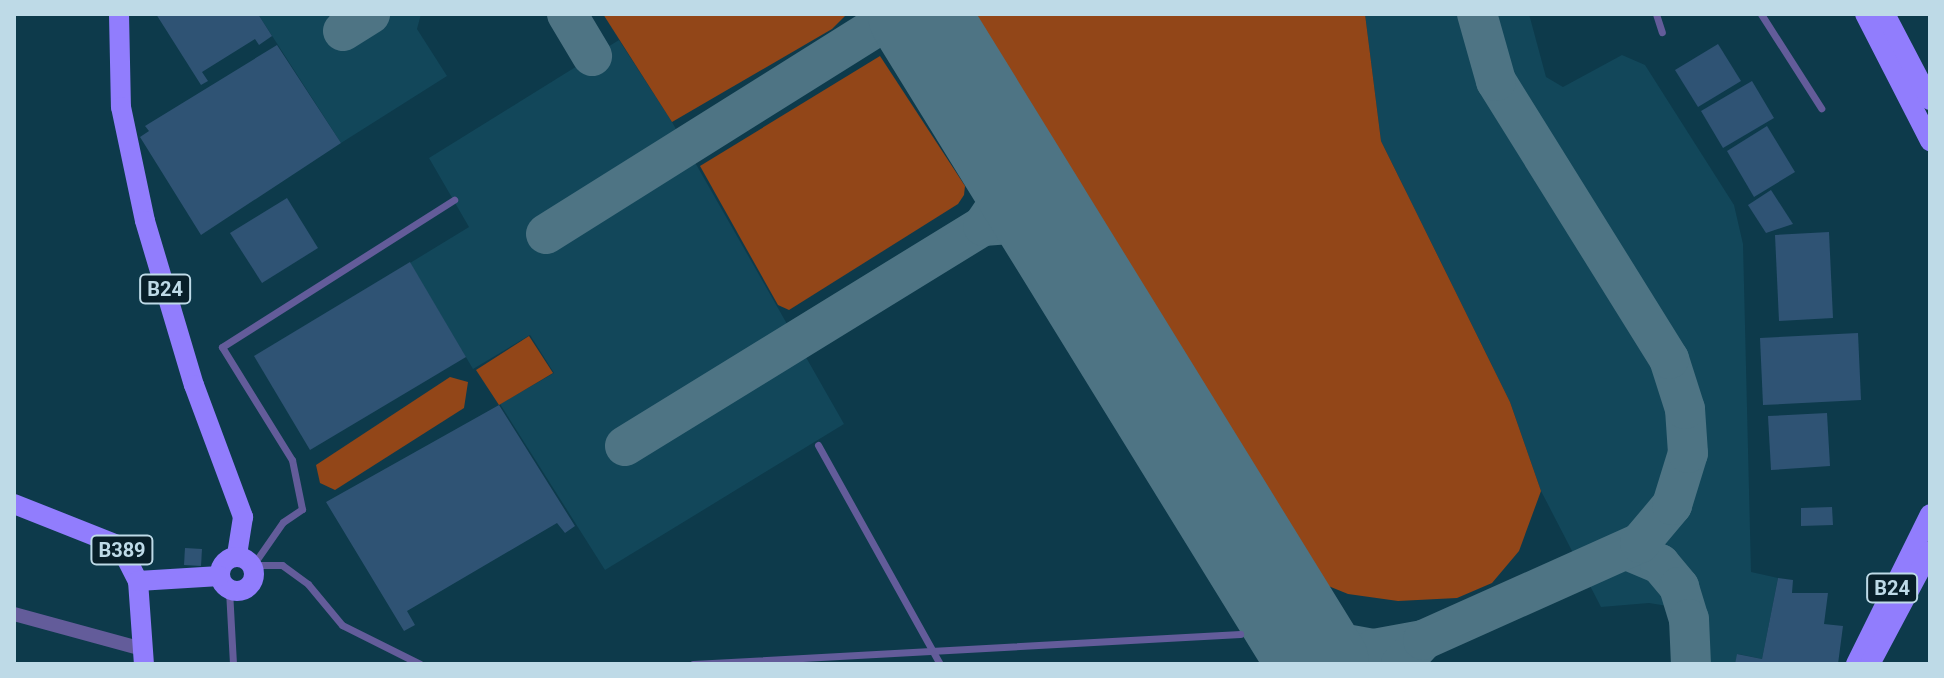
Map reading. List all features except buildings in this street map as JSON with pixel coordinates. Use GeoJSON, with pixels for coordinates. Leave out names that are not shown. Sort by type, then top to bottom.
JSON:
{"type":"FeatureCollection","features":[{"type":"Feature","properties":{"kind":"main road","name":"B24"},"geometry":{"type":"LineString","coordinates":[[119,14],[121,107],[145,221],[194,385],[243,517],[245,561],[252,584],[241,591],[225,583]]}},
{"type":"Feature","properties":{"kind":"main road"},"geometry":{"type":"LineString","coordinates":[[1865,14],[1930,141]]}},
{"type":"Feature","properties":{"kind":"main road"},"geometry":{"type":"LineString","coordinates":[[1885,14],[1930,100]]}},
{"type":"Feature","properties":{"kind":"main road","name":"B389"},"geometry":{"type":"LineString","coordinates":[[14,504],[120,546],[138,581],[143,656]]}},
{"type":"Feature","properties":{"kind":"main road","name":"B24"},"geometry":{"type":"LineString","coordinates":[[1856,664],[1930,514]]}},
{"type":"Feature","properties":{"kind":"main road","name":"B24"},"geometry":{"type":"LineString","coordinates":[[1870,664],[1930,551]]}},
{"type":"Feature","properties":{"kind":"main road"},"geometry":{"type":"LineString","coordinates":[[138,581],[225,583],[226,560],[245,561]]}},
{"type":"Feature","properties":{"kind":"street"},"geometry":{"type":"LineString","coordinates":[[14,614],[143,656]]}},
{"type":"Feature","properties":{"kind":"lane"},"geometry":{"type":"LineString","coordinates":[[1656,14],[1662,32]]}},
{"type":"Feature","properties":{"kind":"lane"},"geometry":{"type":"LineString","coordinates":[[1761,14],[1821,108]]}},
{"type":"Feature","properties":{"kind":"lane"},"geometry":{"type":"LineString","coordinates":[[245,561],[283,522],[302,509],[292,460],[222,347],[454,200]]}},
{"type":"Feature","properties":{"kind":"lane"},"geometry":{"type":"LineString","coordinates":[[818,445],[940,664]]}},
{"type":"Feature","properties":{"kind":"lane"},"geometry":{"type":"LineString","coordinates":[[245,561],[282,565],[308,584],[342,625],[420,664]]}},
{"type":"Feature","properties":{"kind":"lane"},"geometry":{"type":"LineString","coordinates":[[225,583],[233,664]]}},
{"type":"Feature","properties":{"kind":"lane"},"geometry":{"type":"LineString","coordinates":[[693,664],[1240,634]]}},
{"type":"Feature","properties":{"kind":"shaded area"},"geometry":{"type":"Polygon","coordinates":[[[258,14],[421,14],[417,29],[447,76],[341,143],[258,14]]]}},
{"type":"Feature","properties":{"kind":"shaded area"},"geometry":{"type":"Polygon","coordinates":[[[603,14],[847,14],[832,29],[672,122],[603,14]]]}},
{"type":"Feature","properties":{"kind":"shaded area"},"geometry":{"type":"Polygon","coordinates":[[[976,14],[1365,14],[1381,141],[1510,402],[1541,491],[1519,551],[1492,583],[1457,598],[1398,601],[1348,594],[1321,583],[976,14]]]}},
{"type":"Feature","properties":{"kind":"shaded area"},"geometry":{"type":"Polygon","coordinates":[[[1365,14],[1529,14],[1546,77],[1563,87],[1622,55],[1645,65],[1734,205],[1743,244],[1751,572],[1778,578],[1762,659],[1738,654],[1735,664],[1678,664],[1686,609],[1649,603],[1601,607],[1541,491],[1510,402],[1381,141],[1365,14]]]}},
{"type":"Feature","properties":{"kind":"shaded area"},"geometry":{"type":"Polygon","coordinates":[[[619,40],[672,122],[844,424],[605,570],[500,404],[554,373],[530,335],[473,369],[410,263],[469,227],[429,158],[619,40]]]}},
{"type":"Feature","properties":{"kind":"shaded area"},"geometry":{"type":"Polygon","coordinates":[[[880,56],[965,186],[964,195],[958,204],[789,310],[778,305],[700,166],[880,56]]]}},
{"type":"Feature","properties":{"kind":"shaded area"},"geometry":{"type":"Polygon","coordinates":[[[529,336],[553,373],[499,405],[476,370],[529,336]]]}},
{"type":"Feature","properties":{"kind":"shaded area"},"geometry":{"type":"Polygon","coordinates":[[[450,377],[468,382],[464,408],[335,490],[320,483],[316,465],[450,377]]]}},
{"type":"Feature","properties":{"kind":"taxiway"},"geometry":{"type":"LineString","coordinates":[[343,31],[370,14]]}},
{"type":"Feature","properties":{"kind":"taxiway"},"geometry":{"type":"LineString","coordinates":[[567,14],[592,56]]}},
{"type":"Feature","properties":{"kind":"taxiway"},"geometry":{"type":"LineString","coordinates":[[546,234],[897,14]]}},
{"type":"Feature","properties":{"kind":"taxiway"},"geometry":{"type":"LineString","coordinates":[[1401,664],[1423,640],[1640,543],[1672,505],[1688,453],[1685,409],[1669,359],[1496,81],[1477,14]]}},
{"type":"Feature","properties":{"kind":"taxiway"},"geometry":{"type":"LineString","coordinates":[[625,446],[983,226],[1003,196],[1006,174],[999,144]]}},
{"type":"Feature","properties":{"kind":"taxiway"},"geometry":{"type":"LineString","coordinates":[[983,226],[1023,223],[1065,252]]}},
{"type":"Feature","properties":{"kind":"taxiway"},"geometry":{"type":"LineString","coordinates":[[1627,550],[1660,564],[1679,587],[1689,619],[1691,664]]}},
{"type":"Feature","properties":{"kind":"taxiway"},"geometry":{"type":"LineString","coordinates":[[1277,595],[1303,623],[1340,643],[1374,649],[1423,640]]}},
{"type":"Feature","properties":{"kind":"runway"},"geometry":{"type":"LineString","coordinates":[[918,14],[1319,664]]}}]}
